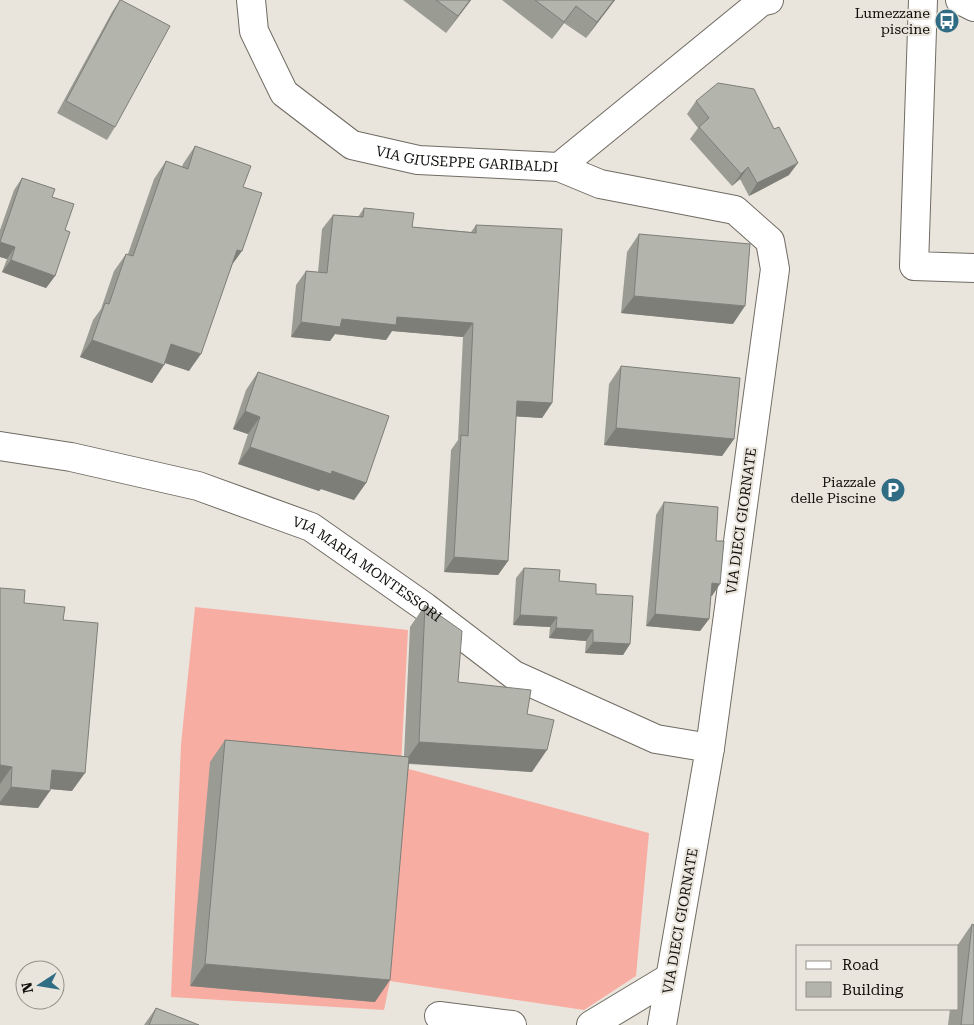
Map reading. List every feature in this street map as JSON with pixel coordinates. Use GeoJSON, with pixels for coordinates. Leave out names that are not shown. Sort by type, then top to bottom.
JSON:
{"type":"FeatureCollection","features":[{"type":"Feature","properties":{"kind":"street","name":"VIA GIUSEPPE GARIBALDI"},"geometry":{"type":"LineString","coordinates":[[252,0],[254,31],[284,93],[352,144],[418,160],[559,167],[761,2],[769,0]]}},
{"type":"Feature","properties":{"kind":"street"},"geometry":{"type":"LineString","coordinates":[[923,0],[914,266],[974,268]]}},
{"type":"Feature","properties":{"kind":"street"},"geometry":{"type":"LineString","coordinates":[[960,0],[974,7]]}},
{"type":"Feature","properties":{"kind":"street","name":"VIA DIECI GIORNATE"},"geometry":{"type":"LineString","coordinates":[[559,167],[600,184],[735,210],[770,241],[775,269],[710,748],[662,1025]]}},
{"type":"Feature","properties":{"kind":"street","name":"VIA MARIA MONTESSORI"},"geometry":{"type":"LineString","coordinates":[[0,446],[71,457],[198,486],[312,527],[425,607],[514,675],[656,739],[710,748]]}},
{"type":"Feature","properties":{"kind":"street"},"geometry":{"type":"LineString","coordinates":[[591,1025],[669,978]]}},
{"type":"Feature","properties":{"kind":"street"},"geometry":{"type":"LineString","coordinates":[[439,1016],[512,1025]]}},
{"type":"Feature","properties":{"kind":"shaded area"},"geometry":{"type":"Polygon","coordinates":[[[195,607],[408,630],[401,767],[649,833],[636,976],[584,1010],[390,981],[384,1010],[171,997],[181,744],[195,607]]]}},
{"type":"Feature","properties":{"kind":"building"},"geometry":{"type":"Polygon","coordinates":[[[120,0],[170,26],[115,127],[66,101],[120,0]]]}},
{"type":"Feature","properties":{"kind":"building"},"geometry":{"type":"Polygon","coordinates":[[[436,0],[470,0],[458,16],[436,0]]]}},
{"type":"Feature","properties":{"kind":"building"},"geometry":{"type":"Polygon","coordinates":[[[535,0],[614,0],[597,22],[576,6],[564,22],[535,0]]]}},
{"type":"Feature","properties":{"kind":"building"},"geometry":{"type":"Polygon","coordinates":[[[718,83],[754,89],[774,129],[779,127],[798,163],[757,183],[748,167],[741,174],[699,127],[709,118],[696,101],[718,83]]]}},
{"type":"Feature","properties":{"kind":"building"},"geometry":{"type":"Polygon","coordinates":[[[195,146],[251,166],[243,187],[262,193],[242,251],[237,250],[201,354],[171,344],[164,365],[92,340],[105,303],[109,304],[126,254],[133,256],[166,161],[188,169],[195,146]]]}},
{"type":"Feature","properties":{"kind":"building"},"geometry":{"type":"Polygon","coordinates":[[[22,178],[55,189],[52,197],[74,204],[65,230],[70,232],[55,276],[11,260],[15,247],[0,242],[22,178]]]}},
{"type":"Feature","properties":{"kind":"building"},"geometry":{"type":"Polygon","coordinates":[[[364,208],[414,213],[412,227],[476,233],[476,225],[562,229],[552,403],[517,401],[508,561],[454,557],[461,435],[468,436],[473,323],[397,317],[396,325],[342,319],[340,327],[301,322],[306,271],[327,273],[333,215],[363,217],[364,208]]]}},
{"type":"Feature","properties":{"kind":"building"},"geometry":{"type":"Polygon","coordinates":[[[639,234],[750,244],[745,306],[634,296],[639,234]]]}},
{"type":"Feature","properties":{"kind":"building"},"geometry":{"type":"Polygon","coordinates":[[[621,366],[740,378],[734,439],[616,428],[621,366]]]}},
{"type":"Feature","properties":{"kind":"building"},"geometry":{"type":"Polygon","coordinates":[[[258,372],[389,416],[366,483],[332,471],[331,474],[250,447],[260,417],[245,411],[258,372]]]}},
{"type":"Feature","properties":{"kind":"building"},"geometry":{"type":"Polygon","coordinates":[[[664,502],[718,507],[716,541],[724,541],[720,584],[712,583],[709,619],[655,614],[664,502]]]}},
{"type":"Feature","properties":{"kind":"building"},"geometry":{"type":"Polygon","coordinates":[[[524,568],[560,570],[559,581],[596,584],[596,594],[633,596],[630,644],[593,642],[593,630],[556,628],[557,617],[520,615],[524,568]]]}},
{"type":"Feature","properties":{"kind":"building"},"geometry":{"type":"Polygon","coordinates":[[[0,588],[25,590],[24,603],[65,607],[63,620],[98,623],[85,773],[52,770],[50,791],[11,787],[12,767],[0,765],[0,588]]]}},
{"type":"Feature","properties":{"kind":"building"},"geometry":{"type":"Polygon","coordinates":[[[425,605],[462,631],[458,682],[531,690],[527,714],[554,720],[547,750],[419,742],[425,605]]]}},
{"type":"Feature","properties":{"kind":"building"},"geometry":{"type":"Polygon","coordinates":[[[225,740],[409,757],[390,980],[205,964],[225,740]]]}},
{"type":"Feature","properties":{"kind":"building"},"geometry":{"type":"Polygon","coordinates":[[[972,924],[974,925],[974,1025],[961,1025],[972,924]]]}},
{"type":"Feature","properties":{"kind":"building"},"geometry":{"type":"Polygon","coordinates":[[[156,1008],[199,1025],[149,1025],[156,1008]]]}},
{"type":"Feature","properties":{"kind":"place","name":"Lumezzane piscine"},"geometry":{"type":"Point","coordinates":[947,21]}},
{"type":"Feature","properties":{"kind":"place","name":"Piazzale delle Piscine"},"geometry":{"type":"Point","coordinates":[893,490]}}]}
